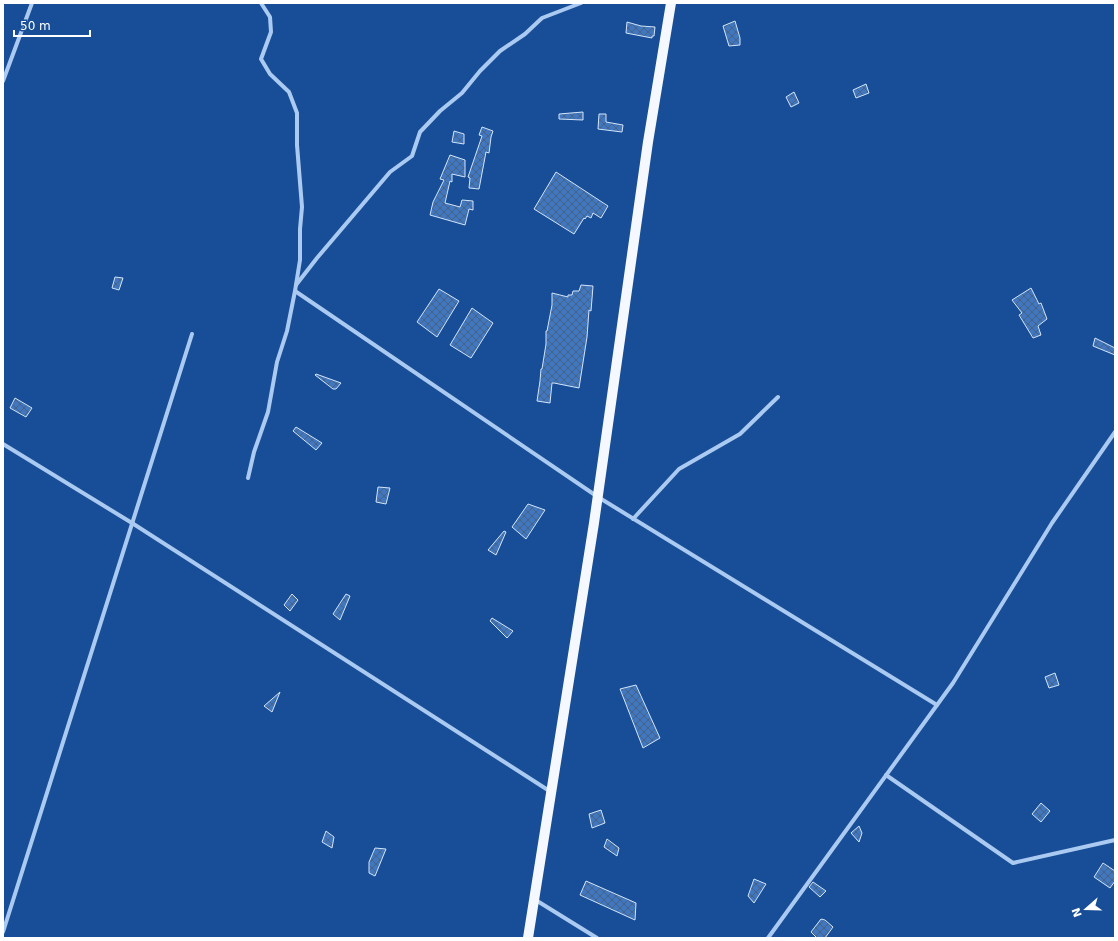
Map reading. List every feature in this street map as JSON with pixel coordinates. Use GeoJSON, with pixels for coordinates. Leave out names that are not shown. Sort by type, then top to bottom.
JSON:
{"type":"FeatureCollection","features":[{"type":"Feature","properties":{"kind":"main road"},"geometry":{"type":"LineString","coordinates":[[528,938],[598,498],[647,150],[671,3]]}},
{"type":"Feature","properties":{"kind":"street"},"geometry":{"type":"LineString","coordinates":[[3,81],[32,3]]}},
{"type":"Feature","properties":{"kind":"street"},"geometry":{"type":"LineString","coordinates":[[248,478],[254,452],[268,412],[277,362],[287,330],[296,286],[300,260],[302,207],[297,145],[297,113],[289,92],[270,74],[261,59],[271,32],[270,17],[261,3]]}},
{"type":"Feature","properties":{"kind":"street"},"geometry":{"type":"LineString","coordinates":[[296,286],[317,258],[390,172],[412,156],[420,132],[440,111],[462,93],[480,71],[500,52],[525,34],[542,18],[581,3]]}},
{"type":"Feature","properties":{"kind":"street"},"geometry":{"type":"LineString","coordinates":[[295,291],[598,498],[937,705]]}},
{"type":"Feature","properties":{"kind":"street"},"geometry":{"type":"LineString","coordinates":[[3,932],[192,334]]}},
{"type":"Feature","properties":{"kind":"street"},"geometry":{"type":"LineString","coordinates":[[633,519],[679,469],[740,434],[778,397]]}},
{"type":"Feature","properties":{"kind":"street"},"geometry":{"type":"LineString","coordinates":[[768,938],[953,682],[1052,523],[1115,432]]}},
{"type":"Feature","properties":{"kind":"street"},"geometry":{"type":"LineString","coordinates":[[3,444],[132,523],[551,792]]}},
{"type":"Feature","properties":{"kind":"street"},"geometry":{"type":"LineString","coordinates":[[886,775],[1012,863],[1115,840]]}},
{"type":"Feature","properties":{"kind":"street"},"geometry":{"type":"LineString","coordinates":[[534,899],[597,938]]}},
{"type":"Feature","properties":{"kind":"building"},"geometry":{"type":"Polygon","coordinates":[[[735,21],[740,38],[740,45],[729,46],[723,26],[735,21]]]}},
{"type":"Feature","properties":{"kind":"building"},"geometry":{"type":"Polygon","coordinates":[[[627,22],[641,26],[655,27],[654,36],[652,36],[652,38],[626,33],[627,22]]]}},
{"type":"Feature","properties":{"kind":"building"},"geometry":{"type":"Polygon","coordinates":[[[866,84],[869,93],[856,98],[853,90],[866,84]]]}},
{"type":"Feature","properties":{"kind":"building"},"geometry":{"type":"Polygon","coordinates":[[[794,92],[799,103],[791,107],[786,97],[794,92]]]}},
{"type":"Feature","properties":{"kind":"building"},"geometry":{"type":"Polygon","coordinates":[[[583,112],[583,120],[559,119],[559,114],[583,112]]]}},
{"type":"Feature","properties":{"kind":"building"},"geometry":{"type":"Polygon","coordinates":[[[599,114],[606,114],[606,122],[623,125],[622,132],[598,129],[599,114]]]}},
{"type":"Feature","properties":{"kind":"building"},"geometry":{"type":"Polygon","coordinates":[[[482,127],[493,131],[489,153],[486,152],[479,189],[469,188],[470,178],[468,177],[482,136],[479,135],[482,127]]]}},
{"type":"Feature","properties":{"kind":"building"},"geometry":{"type":"Polygon","coordinates":[[[454,131],[464,134],[464,144],[452,142],[454,131]]]}},
{"type":"Feature","properties":{"kind":"building"},"geometry":{"type":"Polygon","coordinates":[[[450,155],[465,160],[465,177],[452,174],[452,182],[450,181],[445,203],[460,207],[462,200],[473,201],[473,210],[469,209],[465,225],[430,215],[433,202],[444,180],[440,179],[450,155]]]}},
{"type":"Feature","properties":{"kind":"building"},"geometry":{"type":"Polygon","coordinates":[[[556,172],[608,206],[601,218],[593,213],[591,218],[587,216],[585,219],[584,218],[574,234],[534,209],[556,172]]]}},
{"type":"Feature","properties":{"kind":"building"},"geometry":{"type":"Polygon","coordinates":[[[115,277],[123,278],[119,290],[112,288],[115,277]]]}},
{"type":"Feature","properties":{"kind":"building"},"geometry":{"type":"Polygon","coordinates":[[[581,285],[593,286],[591,311],[589,310],[587,337],[579,388],[552,383],[550,403],[537,401],[546,344],[546,331],[552,305],[552,293],[568,297],[568,295],[572,295],[573,291],[579,291],[581,285]]]}},
{"type":"Feature","properties":{"kind":"building"},"geometry":{"type":"Polygon","coordinates":[[[1031,288],[1039,304],[1041,303],[1047,319],[1038,326],[1041,335],[1033,338],[1019,315],[1022,313],[1012,300],[1031,288]]]}},
{"type":"Feature","properties":{"kind":"building"},"geometry":{"type":"Polygon","coordinates":[[[439,289],[459,301],[437,337],[417,322],[439,289]]]}},
{"type":"Feature","properties":{"kind":"building"},"geometry":{"type":"Polygon","coordinates":[[[472,308],[493,323],[471,358],[450,345],[472,308]]]}},
{"type":"Feature","properties":{"kind":"building"},"geometry":{"type":"Polygon","coordinates":[[[1095,338],[1115,348],[1115,355],[1093,346],[1095,338]]]}},
{"type":"Feature","properties":{"kind":"building"},"geometry":{"type":"Polygon","coordinates":[[[316,374],[341,383],[336,389],[333,389],[315,375],[316,374]]]}},
{"type":"Feature","properties":{"kind":"building"},"geometry":{"type":"Polygon","coordinates":[[[15,398],[32,408],[26,417],[10,408],[15,398]]]}},
{"type":"Feature","properties":{"kind":"building"},"geometry":{"type":"Polygon","coordinates":[[[296,427],[322,443],[316,450],[293,431],[296,427]]]}},
{"type":"Feature","properties":{"kind":"building"},"geometry":{"type":"Polygon","coordinates":[[[378,487],[390,488],[386,504],[376,502],[378,487]]]}},
{"type":"Feature","properties":{"kind":"building"},"geometry":{"type":"Polygon","coordinates":[[[528,504],[545,510],[526,539],[512,527],[528,504]]]}},
{"type":"Feature","properties":{"kind":"building"},"geometry":{"type":"Polygon","coordinates":[[[504,531],[506,532],[496,555],[488,550],[504,531]]]}},
{"type":"Feature","properties":{"kind":"building"},"geometry":{"type":"Polygon","coordinates":[[[292,594],[298,600],[290,611],[284,605],[292,594]]]}},
{"type":"Feature","properties":{"kind":"building"},"geometry":{"type":"Polygon","coordinates":[[[346,594],[350,596],[340,620],[333,614],[346,594]]]}},
{"type":"Feature","properties":{"kind":"building"},"geometry":{"type":"Polygon","coordinates":[[[492,618],[513,631],[507,638],[490,621],[492,618]]]}},
{"type":"Feature","properties":{"kind":"building"},"geometry":{"type":"Polygon","coordinates":[[[1055,673],[1059,685],[1049,688],[1045,677],[1055,673]]]}},
{"type":"Feature","properties":{"kind":"building"},"geometry":{"type":"Polygon","coordinates":[[[636,685],[660,738],[643,748],[620,689],[636,685]]]}},
{"type":"Feature","properties":{"kind":"building"},"geometry":{"type":"Polygon","coordinates":[[[280,692],[272,712],[264,706],[280,692]]]}},
{"type":"Feature","properties":{"kind":"building"},"geometry":{"type":"Polygon","coordinates":[[[1041,803],[1050,811],[1041,822],[1032,814],[1041,803]]]}},
{"type":"Feature","properties":{"kind":"building"},"geometry":{"type":"Polygon","coordinates":[[[601,810],[605,823],[592,828],[589,814],[601,810]]]}},
{"type":"Feature","properties":{"kind":"building"},"geometry":{"type":"Polygon","coordinates":[[[859,826],[862,833],[859,842],[851,833],[859,826]]]}},
{"type":"Feature","properties":{"kind":"building"},"geometry":{"type":"Polygon","coordinates":[[[326,831],[334,837],[332,848],[322,842],[326,831]]]}},
{"type":"Feature","properties":{"kind":"building"},"geometry":{"type":"Polygon","coordinates":[[[607,839],[619,848],[617,856],[604,847],[607,839]]]}},
{"type":"Feature","properties":{"kind":"building"},"geometry":{"type":"Polygon","coordinates":[[[375,848],[386,849],[375,876],[369,873],[369,862],[375,848]]]}},
{"type":"Feature","properties":{"kind":"building"},"geometry":{"type":"Polygon","coordinates":[[[1103,863],[1115,871],[1115,881],[1110,888],[1094,877],[1103,863]]]}},
{"type":"Feature","properties":{"kind":"building"},"geometry":{"type":"Polygon","coordinates":[[[754,879],[766,884],[754,903],[748,896],[754,879]]]}},
{"type":"Feature","properties":{"kind":"building"},"geometry":{"type":"Polygon","coordinates":[[[586,881],[636,903],[635,920],[580,895],[586,881]]]}},
{"type":"Feature","properties":{"kind":"building"},"geometry":{"type":"Polygon","coordinates":[[[813,882],[826,891],[820,897],[809,887],[813,882]]]}},
{"type":"Feature","properties":{"kind":"building"},"geometry":{"type":"Polygon","coordinates":[[[821,919],[825,920],[833,927],[825,938],[817,938],[811,932],[821,919]]]}}]}
